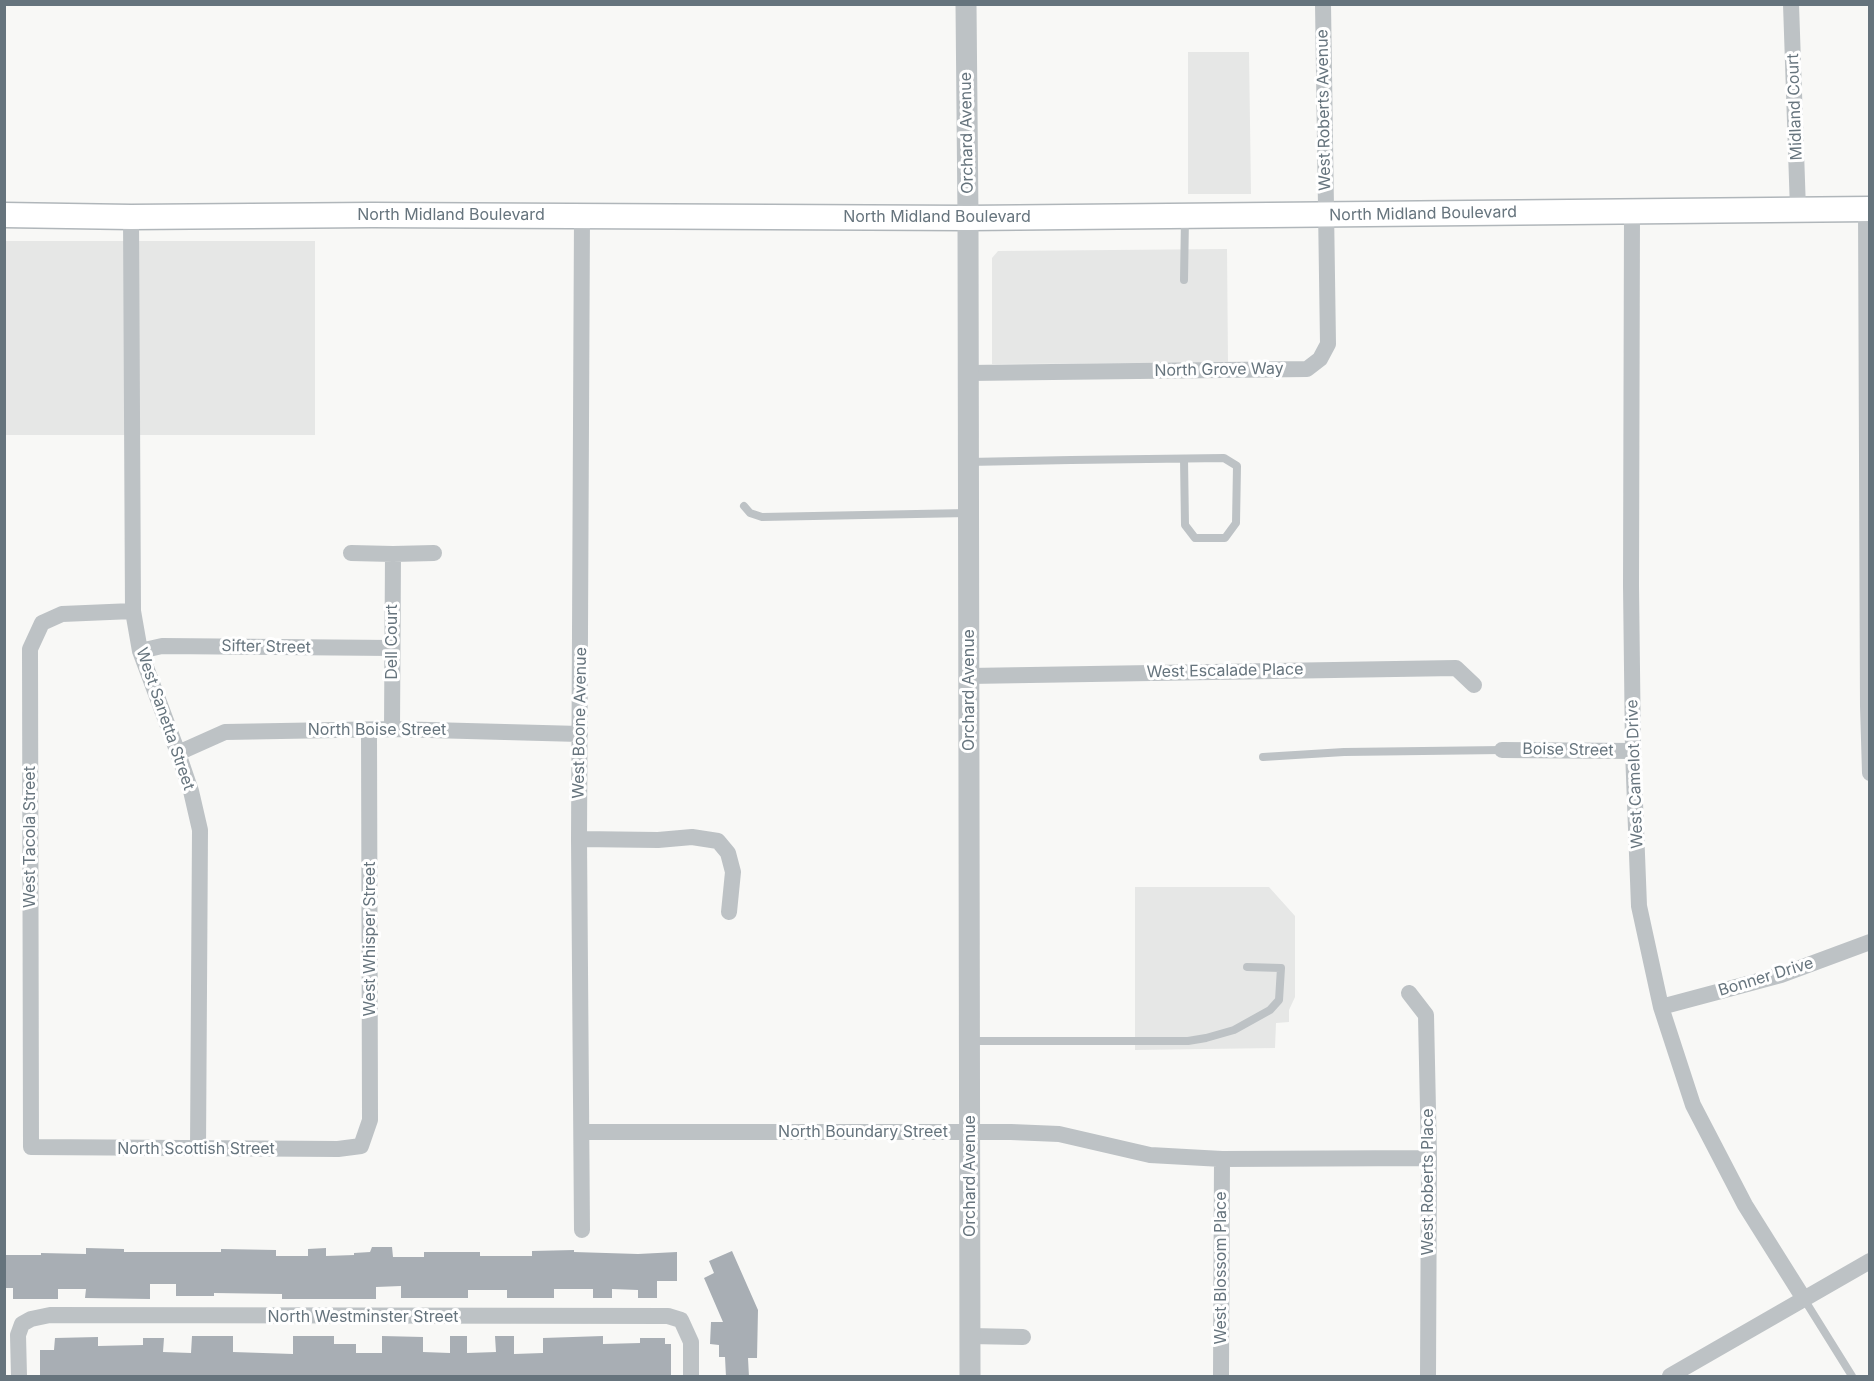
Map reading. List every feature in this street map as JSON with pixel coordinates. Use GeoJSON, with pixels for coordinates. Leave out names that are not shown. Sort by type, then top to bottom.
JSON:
{"type":"FeatureCollection","features":[{"type":"Feature","properties":{"kind":"main road","name":"North Midland Boulevard"},"geometry":{"type":"LineString","coordinates":[[4,215],[131,217],[372,214],[968,218],[1868,209]]}},
{"type":"Feature","properties":{"kind":"street","name":"Orchard Avenue"},"geometry":{"type":"LineString","coordinates":[[966,4],[970,1377]]}},
{"type":"Feature","properties":{"kind":"street","name":"West Roberts Avenue"},"geometry":{"type":"LineString","coordinates":[[1323,4],[1326,215]]}},
{"type":"Feature","properties":{"kind":"street","name":"Midland Court"},"geometry":{"type":"LineString","coordinates":[[1791,4],[1798,210]]}},
{"type":"Feature","properties":{"kind":"street"},"geometry":{"type":"LineString","coordinates":[[1868,209],[1869,773]]}},
{"type":"Feature","properties":{"kind":"street","name":"West Camelot Drive"},"geometry":{"type":"LineString","coordinates":[[1632,212],[1631,586],[1633,751],[1639,906],[1661,1007],[1693,1105],[1745,1205],[1804,1299]]}},
{"type":"Feature","properties":{"kind":"street","name":"North Grove Way"},"geometry":{"type":"LineString","coordinates":[[968,373],[1307,369],[1320,359],[1328,344],[1326,215]]}},
{"type":"Feature","properties":{"kind":"street","name":"West Boone Avenue"},"geometry":{"type":"LineString","coordinates":[[582,216],[579,839],[582,1230]]}},
{"type":"Feature","properties":{"kind":"street","name":"West Sanetta Street"},"geometry":{"type":"LineString","coordinates":[[131,217],[133,611],[140,651],[191,791],[200,830],[198,1149]]}},
{"type":"Feature","properties":{"kind":"street"},"geometry":{"type":"LineString","coordinates":[[351,553],[434,554]]}},
{"type":"Feature","properties":{"kind":"street","name":"Dell Court"},"geometry":{"type":"LineString","coordinates":[[392,729],[393,554]]}},
{"type":"Feature","properties":{"kind":"street","name":"West Tacola Street"},"geometry":{"type":"LineString","coordinates":[[31,1147],[30,649],[42,623],[62,614],[133,611]]}},
{"type":"Feature","properties":{"kind":"street","name":"Sifter Street"},"geometry":{"type":"LineString","coordinates":[[140,651],[162,646],[392,648]]}},
{"type":"Feature","properties":{"kind":"street","name":"West Escalade Place"},"geometry":{"type":"LineString","coordinates":[[969,676],[1456,668],[1474,685]]}},
{"type":"Feature","properties":{"kind":"street","name":"North Boise Street"},"geometry":{"type":"LineString","coordinates":[[178,753],[225,732],[392,729],[580,734]]}},
{"type":"Feature","properties":{"kind":"street","name":"West Whisper Street"},"geometry":{"type":"LineString","coordinates":[[361,1146],[370,1120],[369,730]]}},
{"type":"Feature","properties":{"kind":"street","name":"Boise Street"},"geometry":{"type":"LineString","coordinates":[[1502,750],[1633,751]]}},
{"type":"Feature","properties":{"kind":"street"},"geometry":{"type":"LineString","coordinates":[[579,839],[658,840],[692,837],[718,841],[728,853],[733,872],[729,912]]}},
{"type":"Feature","properties":{"kind":"street","name":"Bonner Drive"},"geometry":{"type":"LineString","coordinates":[[1661,1007],[1781,975],[1869,942]]}},
{"type":"Feature","properties":{"kind":"street","name":"West Roberts Place"},"geometry":{"type":"LineString","coordinates":[[1409,993],[1426,1015],[1429,1158],[1428,1377]]}},
{"type":"Feature","properties":{"kind":"street","name":"North Boundary Street"},"geometry":{"type":"LineString","coordinates":[[582,1132],[1059,1134],[1150,1155],[1222,1159],[1429,1158]]}},
{"type":"Feature","properties":{"kind":"street","name":"North Scottish Street"},"geometry":{"type":"LineString","coordinates":[[31,1147],[338,1149],[361,1146]]}},
{"type":"Feature","properties":{"kind":"street","name":"West Blossom Place"},"geometry":{"type":"LineString","coordinates":[[1221,1377],[1222,1159]]}},
{"type":"Feature","properties":{"kind":"street"},"geometry":{"type":"LineString","coordinates":[[1670,1377],[1869,1261]]}},
{"type":"Feature","properties":{"kind":"street","name":"North Westminster Street"},"geometry":{"type":"LineString","coordinates":[[19,1377],[18,1335],[22,1324],[31,1319],[50,1315],[669,1316],[681,1320],[691,1342],[692,1377]]}},
{"type":"Feature","properties":{"kind":"street"},"geometry":{"type":"LineString","coordinates":[[970,1336],[1023,1337]]}},
{"type":"Feature","properties":{"kind":"lane"},"geometry":{"type":"LineString","coordinates":[[1184,280],[1185,216]]}},
{"type":"Feature","properties":{"kind":"lane"},"geometry":{"type":"LineString","coordinates":[[968,462],[1224,458],[1237,466],[1236,523],[1225,538],[1195,538],[1185,525],[1184,459]]}},
{"type":"Feature","properties":{"kind":"lane"},"geometry":{"type":"LineString","coordinates":[[744,506],[750,513],[762,518],[968,513]]}},
{"type":"Feature","properties":{"kind":"lane"},"geometry":{"type":"LineString","coordinates":[[1263,757],[1344,752],[1502,750]]}},
{"type":"Feature","properties":{"kind":"lane"},"geometry":{"type":"LineString","coordinates":[[970,1041],[1188,1041],[1206,1038],[1234,1030],[1270,1010],[1279,1000],[1281,968],[1247,967]]}},
{"type":"Feature","properties":{"kind":"lane"},"geometry":{"type":"LineString","coordinates":[[1804,1299],[1852,1377]]}},
{"type":"Feature","properties":{"kind":"shaded area"},"geometry":{"type":"Polygon","coordinates":[[[1188,52],[1249,52],[1251,194],[1188,194],[1188,52]]]}},
{"type":"Feature","properties":{"kind":"shaded area"},"geometry":{"type":"Polygon","coordinates":[[[5,241],[315,241],[315,435],[5,435],[5,241]]]}},
{"type":"Feature","properties":{"kind":"shaded area"},"geometry":{"type":"Polygon","coordinates":[[[1227,249],[1228,363],[992,364],[992,258],[998,251],[1227,249]]]}},
{"type":"Feature","properties":{"kind":"shaded area"},"geometry":{"type":"Polygon","coordinates":[[[1135,887],[1269,887],[1295,916],[1295,997],[1289,1010],[1289,1022],[1276,1023],[1275,1048],[1135,1050],[1135,887]]]}},
{"type":"Feature","properties":{"kind":"building"},"geometry":{"type":"Polygon","coordinates":[[[372,1247],[392,1247],[393,1257],[424,1257],[424,1252],[480,1252],[480,1256],[532,1256],[532,1251],[574,1250],[574,1252],[638,1254],[677,1252],[677,1281],[657,1281],[657,1298],[638,1298],[638,1290],[612,1289],[612,1298],[593,1298],[593,1289],[554,1289],[554,1298],[507,1298],[507,1290],[468,1290],[468,1298],[401,1298],[401,1286],[376,1287],[376,1299],[282,1299],[282,1294],[214,1293],[214,1296],[176,1296],[176,1284],[150,1284],[150,1299],[85,1298],[86,1289],[58,1289],[58,1299],[13,1299],[13,1288],[4,1288],[4,1255],[86,1254],[86,1248],[124,1249],[124,1252],[276,1250],[276,1256],[308,1256],[308,1249],[326,1248],[326,1256],[370,1252],[372,1247]]]}},
{"type":"Feature","properties":{"kind":"building"},"geometry":{"type":"Polygon","coordinates":[[[732,1251],[758,1310],[757,1358],[748,1358],[749,1377],[726,1377],[725,1357],[719,1357],[719,1345],[710,1344],[711,1322],[723,1322],[704,1278],[714,1273],[709,1261],[732,1251]]]}},
{"type":"Feature","properties":{"kind":"building"},"geometry":{"type":"Polygon","coordinates":[[[192,1336],[233,1336],[233,1352],[293,1354],[293,1336],[334,1336],[334,1344],[356,1344],[356,1353],[382,1353],[382,1336],[423,1337],[423,1352],[450,1353],[450,1336],[467,1336],[467,1353],[496,1352],[495,1336],[514,1336],[514,1354],[543,1353],[543,1338],[603,1336],[603,1344],[640,1343],[640,1338],[665,1338],[665,1344],[671,1344],[671,1377],[40,1377],[40,1350],[54,1350],[55,1338],[98,1337],[98,1346],[143,1345],[143,1338],[164,1338],[163,1352],[191,1353],[192,1336]]]}}]}
